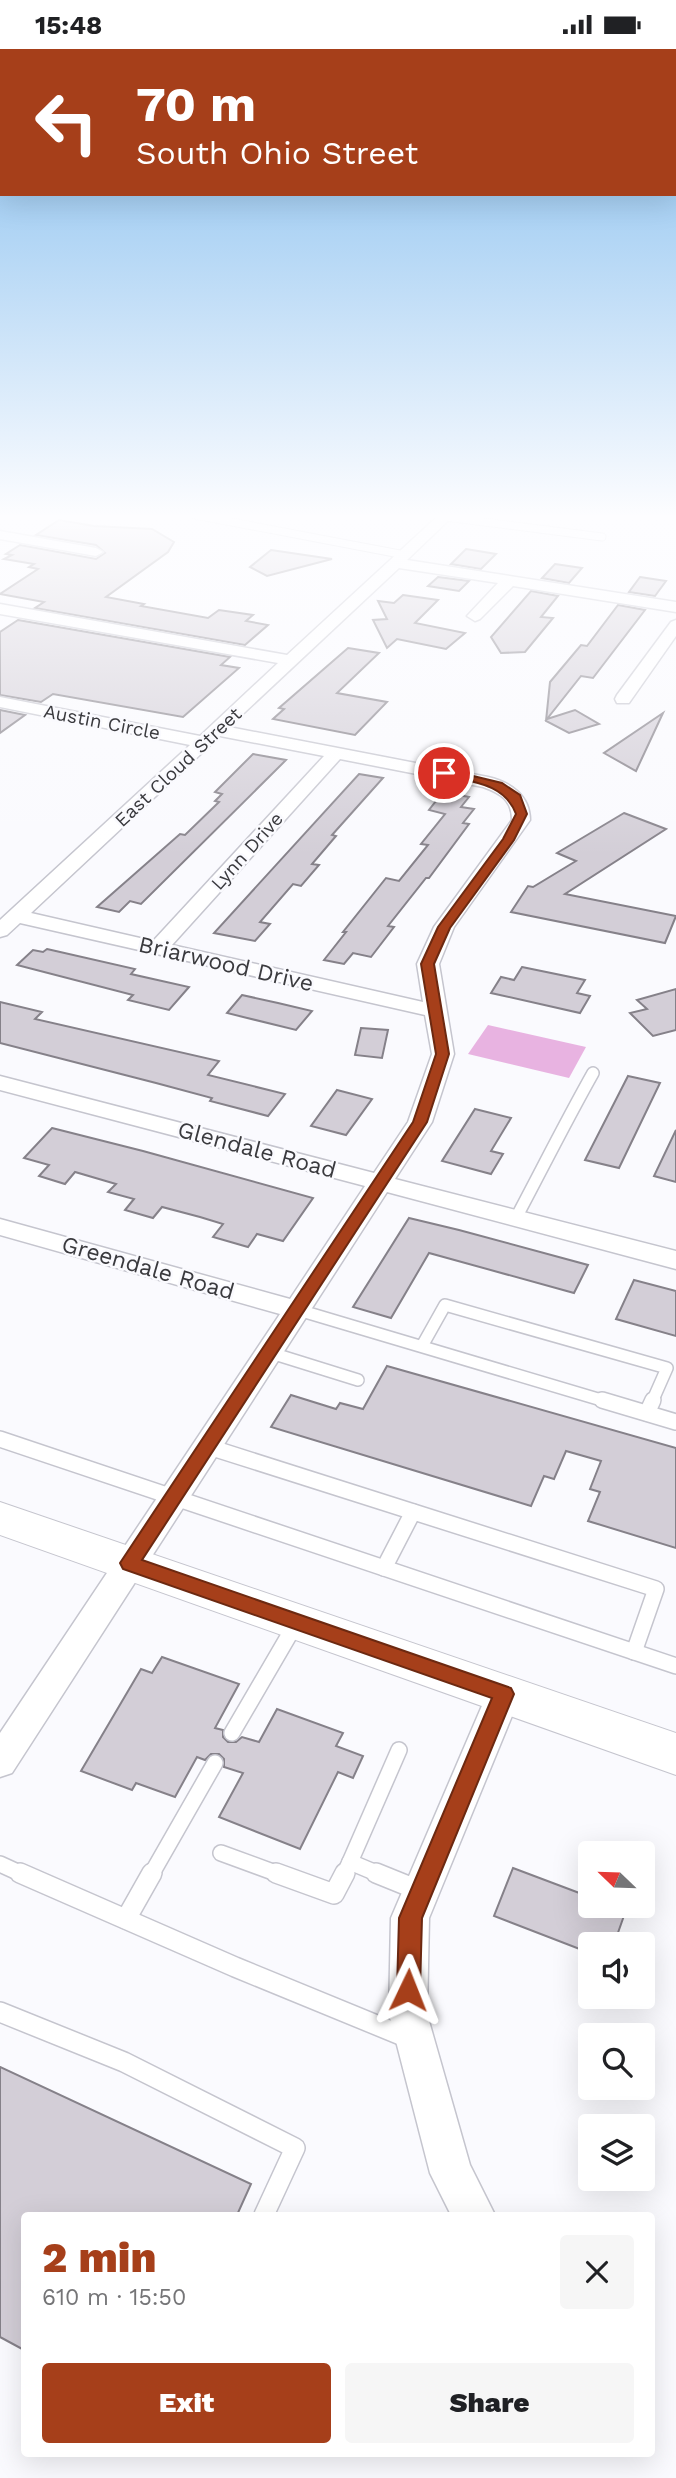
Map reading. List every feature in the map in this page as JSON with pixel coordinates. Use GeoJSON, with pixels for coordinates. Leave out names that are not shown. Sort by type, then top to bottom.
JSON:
{"type":"FeatureCollection","features":[{"type":"Feature","properties":{"kind":"main road"},"geometry":{"type":"LineString","coordinates":[[0,1518],[676,1754]]}},
{"type":"Feature","properties":{"kind":"street"},"geometry":{"type":"LineString","coordinates":[[109,628],[292,661]]}},
{"type":"Feature","properties":{"kind":"street","name":"East Cloud Street"},"geometry":{"type":"LineString","coordinates":[[0,931],[327,628]]}},
{"type":"Feature","properties":{"kind":"street"},"geometry":{"type":"LineString","coordinates":[[623,699],[674,628]]}},
{"type":"Feature","properties":{"kind":"street","name":"Austin Circle"},"geometry":{"type":"LineString","coordinates":[[0,702],[210,736],[336,753],[488,782],[510,792],[521,808],[520,820],[444,927],[428,964],[443,1054],[420,1122],[0,1762]]}},
{"type":"Feature","properties":{"kind":"street","name":"Lynn Drive"},"geometry":{"type":"LineString","coordinates":[[158,948],[336,753]]}},
{"type":"Feature","properties":{"kind":"street","name":"Briarwood Drive"},"geometry":{"type":"LineString","coordinates":[[16,916],[436,1011]]}},
{"type":"Feature","properties":{"kind":"street","name":"Glendale Road"},"geometry":{"type":"LineString","coordinates":[[0,1083],[676,1260]]}},
{"type":"Feature","properties":{"kind":"street","name":"Greendale Road"},"geometry":{"type":"LineString","coordinates":[[0,1227],[295,1309]]}},
{"type":"Feature","properties":{"kind":"street"},"geometry":{"type":"LineString","coordinates":[[472,2212],[451,2173],[408,2014],[410,1918],[504,1694]]}},
{"type":"Feature","properties":{"kind":"lane"},"geometry":{"type":"LineString","coordinates":[[516,1218],[546,1162],[550,1148],[593,1073]]}},
{"type":"Feature","properties":{"kind":"lane"},"geometry":{"type":"LineString","coordinates":[[422,1346],[445,1305],[667,1368],[647,1413]]}},
{"type":"Feature","properties":{"kind":"lane"},"geometry":{"type":"LineString","coordinates":[[295,1309],[676,1422]]}},
{"type":"Feature","properties":{"kind":"lane"},"geometry":{"type":"LineString","coordinates":[[267,1352],[358,1380]]}},
{"type":"Feature","properties":{"kind":"lane"},"geometry":{"type":"LineString","coordinates":[[0,1439],[676,1665]]}},
{"type":"Feature","properties":{"kind":"lane"},"geometry":{"type":"LineString","coordinates":[[206,1446],[656,1590],[634,1652]]}},
{"type":"Feature","properties":{"kind":"lane"},"geometry":{"type":"LineString","coordinates":[[384,1568],[414,1512]]}},
{"type":"Feature","properties":{"kind":"lane"},"geometry":{"type":"LineString","coordinates":[[232,1733],[297,1622]]}},
{"type":"Feature","properties":{"kind":"lane"},"geometry":{"type":"LineString","coordinates":[[221,1853],[334,1894],[398,1751]]}},
{"type":"Feature","properties":{"kind":"lane"},"geometry":{"type":"LineString","coordinates":[[126,1919],[215,1763]]}},
{"type":"Feature","properties":{"kind":"lane"},"geometry":{"type":"LineString","coordinates":[[350,1862],[422,1891]]}},
{"type":"Feature","properties":{"kind":"lane"},"geometry":{"type":"LineString","coordinates":[[0,1864],[415,2040]]}},
{"type":"Feature","properties":{"kind":"lane"},"geometry":{"type":"LineString","coordinates":[[0,2012],[124,2062],[295,2148],[265,2212]]}},
{"type":"Feature","properties":{"kind":"shaded area"},"geometry":{"type":"Polygon","coordinates":[[[488,1025],[586,1047],[569,1078],[468,1054],[488,1025]]]}},
{"type":"Feature","properties":{"kind":"building"},"geometry":{"type":"Polygon","coordinates":[[[5,628],[66,628],[230,657],[221,665],[239,668],[183,717],[53,694],[41,702],[0,695],[0,632],[5,628]]]}},
{"type":"Feature","properties":{"kind":"building"},"geometry":{"type":"Polygon","coordinates":[[[151,628],[264,628],[245,645],[151,628]]]}},
{"type":"Feature","properties":{"kind":"building"},"geometry":{"type":"Polygon","coordinates":[[[377,628],[442,628],[465,633],[446,649],[397,639],[387,648],[377,628]]]}},
{"type":"Feature","properties":{"kind":"building"},"geometry":{"type":"Polygon","coordinates":[[[499,628],[544,628],[525,652],[501,653],[491,637],[499,628]]]}},
{"type":"Feature","properties":{"kind":"building"},"geometry":{"type":"Polygon","coordinates":[[[600,628],[631,628],[593,678],[581,676],[547,719],[575,710],[599,724],[569,733],[546,721],[550,682],[581,645],[587,646],[600,628]]]}},
{"type":"Feature","properties":{"kind":"building"},"geometry":{"type":"Polygon","coordinates":[[[348,648],[379,653],[337,693],[387,702],[355,735],[273,719],[284,709],[279,708],[348,648]]]}},
{"type":"Feature","properties":{"kind":"building"},"geometry":{"type":"Polygon","coordinates":[[[0,710],[25,715],[0,733],[0,710]]]}},
{"type":"Feature","properties":{"kind":"building"},"geometry":{"type":"Polygon","coordinates":[[[663,713],[636,771],[604,753],[663,713]]]}},
{"type":"Feature","properties":{"kind":"building"},"geometry":{"type":"Polygon","coordinates":[[[253,754],[286,760],[141,904],[130,901],[119,912],[97,907],[180,834],[185,835],[219,802],[215,801],[222,794],[215,792],[253,754]]]}},
{"type":"Feature","properties":{"kind":"building"},"geometry":{"type":"Polygon","coordinates":[[[359,774],[383,778],[332,835],[336,836],[312,864],[319,865],[301,886],[293,884],[260,922],[270,924],[255,941],[214,933],[359,774]]]}},
{"type":"Feature","properties":{"kind":"building"},"geometry":{"type":"Polygon","coordinates":[[[443,792],[469,797],[461,807],[474,809],[463,823],[469,824],[429,878],[426,878],[388,926],[394,927],[371,957],[353,953],[344,964],[324,960],[386,878],[399,881],[428,845],[421,844],[445,814],[429,810],[443,792]]]}},
{"type":"Feature","properties":{"kind":"building"},"geometry":{"type":"Polygon","coordinates":[[[624,813],[666,829],[565,894],[676,916],[665,943],[511,912],[528,886],[533,887],[576,861],[557,853],[624,813]]]}},
{"type":"Feature","properties":{"kind":"building"},"geometry":{"type":"Polygon","coordinates":[[[47,949],[135,969],[131,974],[189,987],[169,1010],[128,1000],[133,995],[17,965],[33,950],[43,952],[47,949]]]}},
{"type":"Feature","properties":{"kind":"building"},"geometry":{"type":"Polygon","coordinates":[[[522,967],[585,980],[577,993],[590,996],[580,1013],[491,993],[501,977],[514,980],[522,967]]]}},
{"type":"Feature","properties":{"kind":"building"},"geometry":{"type":"Polygon","coordinates":[[[676,989],[676,1030],[653,1036],[630,1013],[647,1009],[637,1000],[676,989]]]}},
{"type":"Feature","properties":{"kind":"building"},"geometry":{"type":"Polygon","coordinates":[[[242,995],[312,1011],[296,1030],[227,1013],[242,995]]]}},
{"type":"Feature","properties":{"kind":"building"},"geometry":{"type":"Polygon","coordinates":[[[0,1002],[42,1012],[35,1019],[219,1061],[208,1075],[285,1094],[268,1116],[210,1101],[212,1098],[0,1043],[0,1002]]]}},
{"type":"Feature","properties":{"kind":"building"},"geometry":{"type":"Polygon","coordinates":[[[361,1028],[388,1030],[382,1058],[355,1055],[361,1028]]]}},
{"type":"Feature","properties":{"kind":"building"},"geometry":{"type":"Polygon","coordinates":[[[628,1076],[660,1083],[619,1168],[585,1160],[628,1076]]]}},
{"type":"Feature","properties":{"kind":"building"},"geometry":{"type":"Polygon","coordinates":[[[337,1090],[372,1099],[346,1135],[311,1126],[337,1090]]]}},
{"type":"Feature","properties":{"kind":"building"},"geometry":{"type":"Polygon","coordinates":[[[475,1109],[511,1118],[491,1151],[503,1154],[491,1174],[442,1161],[475,1109]]]}},
{"type":"Feature","properties":{"kind":"building"},"geometry":{"type":"Polygon","coordinates":[[[52,1128],[313,1198],[283,1241],[257,1234],[248,1247],[213,1237],[223,1224],[200,1217],[162,1207],[153,1218],[125,1210],[134,1199],[108,1192],[116,1184],[75,1172],[65,1184],[39,1176],[49,1165],[24,1158],[52,1128]]]}},
{"type":"Feature","properties":{"kind":"building"},"geometry":{"type":"Polygon","coordinates":[[[676,1130],[676,1182],[654,1176],[676,1130]]]}},
{"type":"Feature","properties":{"kind":"building"},"geometry":{"type":"Polygon","coordinates":[[[409,1218],[588,1265],[574,1293],[429,1253],[391,1318],[353,1307],[409,1218]]]}},
{"type":"Feature","properties":{"kind":"building"},"geometry":{"type":"Polygon","coordinates":[[[634,1280],[676,1291],[676,1336],[616,1319],[634,1280]]]}},
{"type":"Feature","properties":{"kind":"building"},"geometry":{"type":"Polygon","coordinates":[[[387,1366],[676,1448],[676,1548],[588,1521],[600,1492],[590,1489],[601,1461],[566,1451],[554,1479],[544,1476],[531,1506],[271,1427],[291,1395],[336,1409],[340,1403],[363,1409],[387,1366]]]}},
{"type":"Feature","properties":{"kind":"building"},"geometry":{"type":"Polygon","coordinates":[[[162,1657],[239,1684],[215,1728],[223,1730],[223,1737],[228,1742],[236,1742],[242,1737],[259,1742],[277,1709],[343,1733],[336,1746],[363,1756],[353,1778],[338,1772],[300,1849],[219,1817],[243,1773],[224,1767],[224,1759],[219,1754],[211,1754],[205,1760],[197,1757],[175,1797],[136,1783],[132,1790],[81,1771],[141,1669],[152,1673],[162,1657]]]}},
{"type":"Feature","properties":{"kind":"building"},"geometry":{"type":"Polygon","coordinates":[[[513,1868],[578,1892],[578,1918],[623,1918],[618,1932],[578,1932],[578,1948],[494,1916],[513,1868]]]}},
{"type":"Feature","properties":{"kind":"building"},"geometry":{"type":"Polygon","coordinates":[[[0,2067],[251,2184],[238,2212],[21,2212],[21,2348],[0,2337],[0,2067]]]}},
{"type":"Feature","properties":{"kind":"route"},"geometry":{"type":"LineString","coordinates":[[408,1990],[410,1918],[504,1694],[130,1563],[420,1122],[443,1054],[428,964],[444,927],[508,840],[521,814],[521,808],[510,792],[488,782],[444,773]]}}]}
